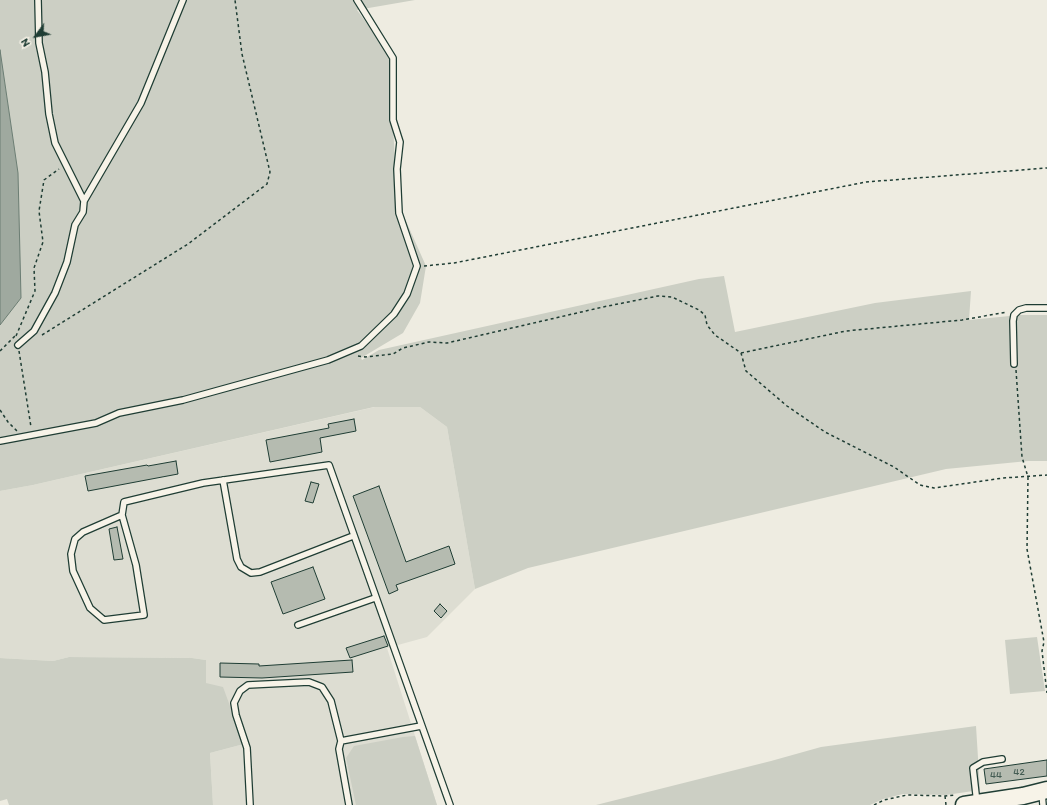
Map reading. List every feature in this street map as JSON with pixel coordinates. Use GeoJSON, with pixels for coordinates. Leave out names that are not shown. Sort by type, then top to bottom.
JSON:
{"type":"FeatureCollection","features":[{"type":"Feature","properties":{"kind":"street"},"geometry":{"type":"LineString","coordinates":[[970,804],[1044,796]]}},
{"type":"Feature","properties":{"kind":"lane"},"geometry":{"type":"LineString","coordinates":[[38,0],[39,43],[45,72],[49,114],[55,143],[84,201]]}},
{"type":"Feature","properties":{"kind":"lane"},"geometry":{"type":"LineString","coordinates":[[18,345],[34,331],[55,293],[67,262],[75,225],[83,212],[84,201],[140,103],[183,0]]}},
{"type":"Feature","properties":{"kind":"lane"},"geometry":{"type":"LineString","coordinates":[[0,441],[96,424],[119,413],[183,400],[328,360],[353,351],[361,346],[394,314],[407,294],[417,266],[399,213],[397,169],[400,142],[393,120],[394,58],[357,0]]}},
{"type":"Feature","properties":{"kind":"lane"},"geometry":{"type":"LineString","coordinates":[[1014,364],[1013,321],[1016,313],[1026,308],[1047,308]]}},
{"type":"Feature","properties":{"kind":"lane"},"geometry":{"type":"LineString","coordinates":[[122,515],[83,532],[75,539],[71,554],[73,571],[90,608],[104,620],[144,615],[136,565],[122,515],[124,502],[203,483],[329,465],[375,598],[450,805]]}},
{"type":"Feature","properties":{"kind":"lane"},"geometry":{"type":"LineString","coordinates":[[223,480],[237,559],[241,567],[251,573],[260,572],[354,536]]}},
{"type":"Feature","properties":{"kind":"lane"},"geometry":{"type":"LineString","coordinates":[[298,625],[375,598]]}},
{"type":"Feature","properties":{"kind":"lane"},"geometry":{"type":"LineString","coordinates":[[250,805],[247,748],[236,715],[234,703],[240,691],[248,684],[309,682],[322,687],[331,701],[341,741],[339,748],[349,805]]}},
{"type":"Feature","properties":{"kind":"lane"},"geometry":{"type":"LineString","coordinates":[[341,741],[421,726]]}},
{"type":"Feature","properties":{"kind":"lane"},"geometry":{"type":"LineString","coordinates":[[970,804],[973,768],[983,762],[1002,760]]}},
{"type":"Feature","properties":{"kind":"path"},"geometry":{"type":"LineString","coordinates":[[39,336],[188,244],[267,184],[270,172],[242,54],[235,0]]}},
{"type":"Feature","properties":{"kind":"path"},"geometry":{"type":"LineString","coordinates":[[0,351],[16,335],[35,292],[34,268],[43,242],[39,211],[44,180],[66,165]]}},
{"type":"Feature","properties":{"kind":"path"},"geometry":{"type":"LineString","coordinates":[[417,266],[429,267],[454,263],[866,182],[1047,168]]}},
{"type":"Feature","properties":{"kind":"path"},"geometry":{"type":"LineString","coordinates":[[353,351],[356,356],[365,357],[393,354],[403,348],[429,342],[447,343],[551,318],[658,296],[672,297],[699,310],[704,315],[707,325],[715,335],[741,353],[746,371],[787,406],[825,432],[894,468],[920,485],[934,488],[1003,478],[1047,475]]}},
{"type":"Feature","properties":{"kind":"path"},"geometry":{"type":"LineString","coordinates":[[741,353],[846,331],[962,320],[1011,311],[1016,313]]}},
{"type":"Feature","properties":{"kind":"path"},"geometry":{"type":"LineString","coordinates":[[16,335],[33,436]]}},
{"type":"Feature","properties":{"kind":"path"},"geometry":{"type":"LineString","coordinates":[[1014,364],[1016,372],[1022,458],[1028,477],[1027,549],[1044,642],[1042,651],[1047,693]]}},
{"type":"Feature","properties":{"kind":"path"},"geometry":{"type":"LineString","coordinates":[[0,410],[8,422],[25,437]]}},
{"type":"Feature","properties":{"kind":"path"},"geometry":{"type":"LineString","coordinates":[[874,805],[884,800],[907,795],[945,796],[946,805]]}},
{"type":"Feature","properties":{"kind":"shaded area"},"geometry":{"type":"Polygon","coordinates":[[[0,0],[415,0],[357,10],[389,53],[395,81],[393,124],[397,201],[426,266],[420,303],[403,333],[361,358],[362,360],[379,350],[699,279],[724,276],[735,332],[875,303],[971,291],[969,320],[1020,315],[1047,315],[1047,461],[1028,461],[946,469],[528,568],[475,589],[447,427],[420,407],[374,407],[33,485],[0,491],[0,0]]]}},
{"type":"Feature","properties":{"kind":"shaded area"},"geometry":{"type":"Polygon","coordinates":[[[0,50],[18,173],[21,298],[0,325],[0,50]]]}},
{"type":"Feature","properties":{"kind":"shaded area"},"geometry":{"type":"Polygon","coordinates":[[[375,407],[420,407],[447,427],[475,589],[427,637],[387,648],[437,805],[213,805],[210,753],[244,744],[206,683],[206,660],[192,658],[69,657],[53,661],[0,658],[0,491],[33,485],[375,407]]]}},
{"type":"Feature","properties":{"kind":"shaded area"},"geometry":{"type":"Polygon","coordinates":[[[1037,637],[1045,691],[1010,694],[1005,640],[1037,637]]]}},
{"type":"Feature","properties":{"kind":"shaded area"},"geometry":{"type":"Polygon","coordinates":[[[69,657],[192,658],[206,660],[206,683],[223,687],[244,744],[210,753],[213,805],[9,805],[7,799],[0,801],[0,658],[53,661],[69,657]]]}},
{"type":"Feature","properties":{"kind":"shaded area"},"geometry":{"type":"Polygon","coordinates":[[[976,726],[980,790],[946,795],[903,794],[883,799],[870,805],[596,805],[821,747],[976,726]]]}},
{"type":"Feature","properties":{"kind":"shaded area"},"geometry":{"type":"Polygon","coordinates":[[[415,736],[437,805],[356,805],[346,758],[354,746],[415,736]]]}},
{"type":"Feature","properties":{"kind":"building"},"geometry":{"type":"Polygon","coordinates":[[[354,419],[356,431],[320,438],[322,452],[270,462],[266,440],[329,428],[328,424],[354,419]]]}},
{"type":"Feature","properties":{"kind":"building"},"geometry":{"type":"Polygon","coordinates":[[[176,461],[178,474],[88,491],[85,476],[176,461]]]}},
{"type":"Feature","properties":{"kind":"building"},"geometry":{"type":"Polygon","coordinates":[[[311,482],[319,484],[313,503],[305,501],[311,482]]]}},
{"type":"Feature","properties":{"kind":"building"},"geometry":{"type":"Polygon","coordinates":[[[379,486],[406,562],[449,546],[455,564],[396,585],[398,590],[389,594],[353,496],[379,486]]]}},
{"type":"Feature","properties":{"kind":"building"},"geometry":{"type":"Polygon","coordinates":[[[117,527],[123,559],[114,560],[109,529],[117,527]]]}},
{"type":"Feature","properties":{"kind":"building"},"geometry":{"type":"Polygon","coordinates":[[[313,567],[325,599],[283,614],[271,582],[313,567]]]}},
{"type":"Feature","properties":{"kind":"building"},"geometry":{"type":"Polygon","coordinates":[[[440,604],[447,611],[441,618],[434,611],[440,604]]]}},
{"type":"Feature","properties":{"kind":"building"},"geometry":{"type":"Polygon","coordinates":[[[384,636],[388,646],[350,658],[346,648],[384,636]]]}},
{"type":"Feature","properties":{"kind":"building"},"geometry":{"type":"Polygon","coordinates":[[[352,660],[353,672],[262,678],[220,677],[220,663],[259,664],[259,666],[352,660]]]}},
{"type":"Feature","properties":{"kind":"building"},"geometry":{"type":"Polygon","coordinates":[[[1047,760],[1047,776],[986,784],[984,769],[1047,760]]]}}]}
